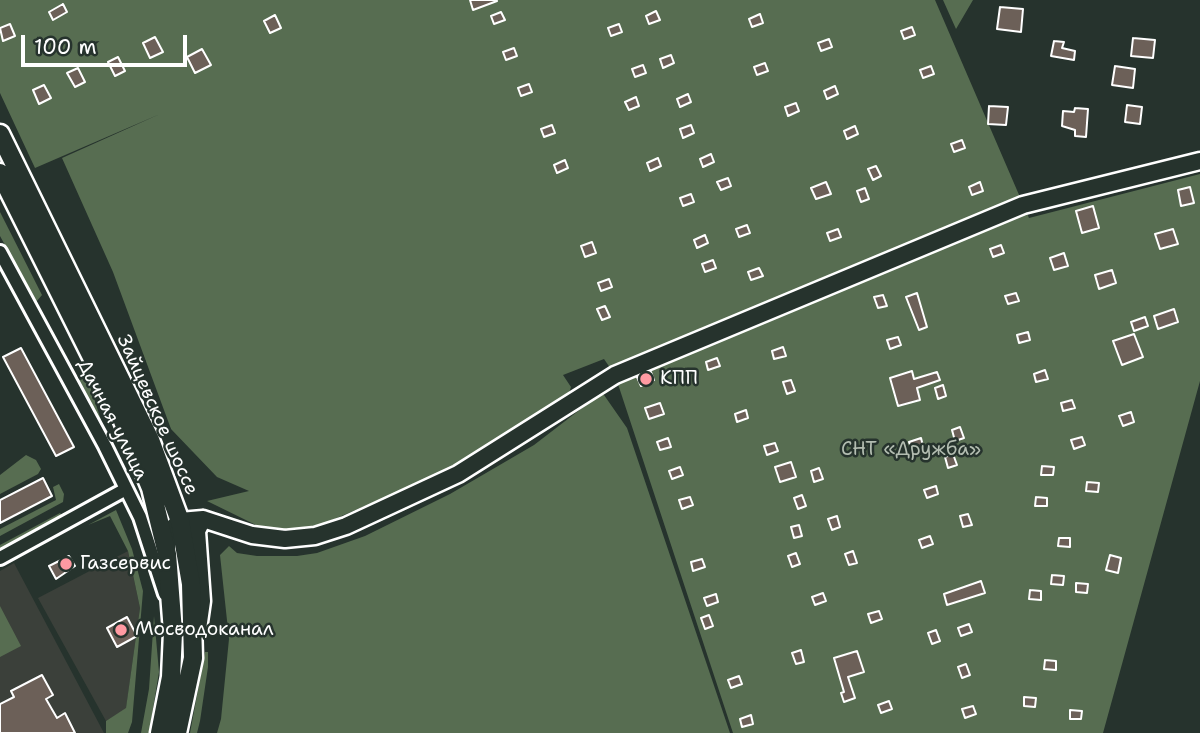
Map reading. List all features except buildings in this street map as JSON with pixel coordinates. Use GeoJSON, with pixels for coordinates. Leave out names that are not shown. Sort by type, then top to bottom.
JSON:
{"type":"FeatureCollection","features":[{"type":"Feature","properties":{"kind":"main road","name":"Зайцевское шоссе"},"geometry":{"type":"LineString","coordinates":[[0,134],[150,440],[180,521],[191,584],[193,658],[177,733]]}},
{"type":"Feature","properties":{"kind":"main road","name":"Зайцевское шоссе"},"geometry":{"type":"LineString","coordinates":[[0,173],[142,461],[167,554],[172,612],[172,677],[160,733]]}},
{"type":"Feature","properties":{"kind":"street"},"geometry":{"type":"LineString","coordinates":[[167,554],[167,532],[180,521],[204,519],[273,539],[296,539],[327,533],[458,474],[615,375],[1023,205],[1200,161]]}},
{"type":"Feature","properties":{"kind":"street","name":"Дачная улица"},"geometry":{"type":"LineString","coordinates":[[0,252],[126,489],[149,539],[172,612]]}},
{"type":"Feature","properties":{"kind":"street"},"geometry":{"type":"LineString","coordinates":[[142,461],[165,509],[180,521]]}},
{"type":"Feature","properties":{"kind":"street"},"geometry":{"type":"LineString","coordinates":[[0,558],[126,489]]}},
{"type":"Feature","properties":{"kind":"street"},"geometry":{"type":"LineString","coordinates":[[193,658],[202,601],[197,531],[204,519]]}},
{"type":"Feature","properties":{"kind":"shaded area"},"geometry":{"type":"Polygon","coordinates":[[[128,551],[140,608],[126,709],[106,721],[38,598],[128,551]]]}},
{"type":"Feature","properties":{"kind":"shaded area"},"geometry":{"type":"Polygon","coordinates":[[[14,563],[104,733],[0,733],[0,571],[14,563]]]}},
{"type":"Feature","properties":{"kind":"green space","name":"СНТ «Дружба»"},"geometry":{"type":"Polygon","coordinates":[[[0,0],[935,0],[1029,218],[1200,174],[1200,381],[1103,733],[733,733],[615,375],[604,359],[563,375],[571,387],[569,393],[483,451],[438,475],[325,523],[292,531],[258,526],[207,501],[249,491],[217,477],[171,429],[113,272],[62,158],[160,114],[35,168],[0,93],[0,0]]]}},
{"type":"Feature","properties":{"kind":"green space"},"geometry":{"type":"Polygon","coordinates":[[[943,0],[973,0],[956,29],[943,0]]]}},
{"type":"Feature","properties":{"kind":"green space"},"geometry":{"type":"Polygon","coordinates":[[[0,212],[42,295],[36,302],[0,236],[0,212]]]}},
{"type":"Feature","properties":{"kind":"green space"},"geometry":{"type":"Polygon","coordinates":[[[87,377],[101,420],[103,426],[78,381],[87,377]]]}},
{"type":"Feature","properties":{"kind":"green space"},"geometry":{"type":"Polygon","coordinates":[[[599,395],[604,395],[627,428],[730,733],[217,733],[221,719],[229,639],[220,555],[229,546],[237,553],[257,556],[297,556],[317,553],[365,536],[450,494],[534,445],[599,395]]]}},
{"type":"Feature","properties":{"kind":"green space"},"geometry":{"type":"Polygon","coordinates":[[[26,455],[36,460],[41,469],[38,474],[0,494],[0,475],[26,455]]]}},
{"type":"Feature","properties":{"kind":"green space"},"geometry":{"type":"Polygon","coordinates":[[[59,484],[64,494],[63,502],[0,536],[0,529],[56,500],[53,487],[59,484]]]}},
{"type":"Feature","properties":{"kind":"green space"},"geometry":{"type":"Polygon","coordinates":[[[116,510],[132,549],[143,591],[132,722],[128,733],[106,733],[106,721],[126,708],[140,608],[128,551],[110,516],[88,525],[116,510]]]}},
{"type":"Feature","properties":{"kind":"green space"},"geometry":{"type":"Polygon","coordinates":[[[60,513],[63,517],[0,553],[0,545],[60,513]]]}},
{"type":"Feature","properties":{"kind":"green space"},"geometry":{"type":"Polygon","coordinates":[[[0,606],[21,646],[0,657],[0,606]]]}},
{"type":"Feature","properties":{"kind":"green space"},"geometry":{"type":"Polygon","coordinates":[[[154,616],[159,672],[149,733],[141,733],[149,689],[154,616]]]}},
{"type":"Feature","properties":{"kind":"green space"},"geometry":{"type":"Polygon","coordinates":[[[205,652],[208,652],[208,667],[200,721],[197,733],[190,733],[205,652]]]}},
{"type":"Feature","properties":{"kind":"place","name":"КПП"},"geometry":{"type":"Point","coordinates":[646,379]}},
{"type":"Feature","properties":{"kind":"place","name":"Газсервис"},"geometry":{"type":"Point","coordinates":[66,564]}},
{"type":"Feature","properties":{"kind":"place","name":"Мосводоканал"},"geometry":{"type":"Point","coordinates":[121,630]}}]}
